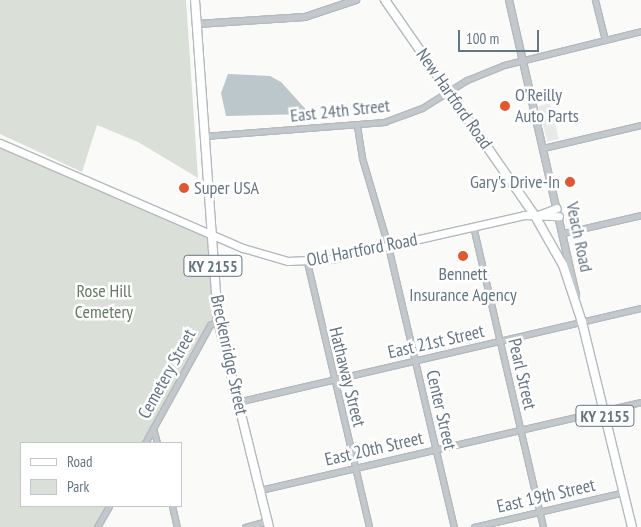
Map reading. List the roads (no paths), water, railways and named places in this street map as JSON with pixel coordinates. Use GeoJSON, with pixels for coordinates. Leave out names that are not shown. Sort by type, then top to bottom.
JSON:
{"type":"FeatureCollection","features":[{"type":"Feature","properties":{"kind":"main road","name":"Breckenridge Street"},"geometry":{"type":"LineString","coordinates":[[195,0],[210,235],[218,321],[268,524]]}},
{"type":"Feature","properties":{"kind":"main road","name":"New Hartford Road"},"geometry":{"type":"LineString","coordinates":[[385,0],[535,216],[560,259],[578,305]]}},
{"type":"Feature","properties":{"kind":"main road","name":"Old Hartford Road"},"geometry":{"type":"LineString","coordinates":[[0,143],[257,254],[307,262],[388,246],[473,226],[558,212]]}},
{"type":"Feature","properties":{"kind":"main road","name":"KY 2155"},"geometry":{"type":"LineString","coordinates":[[578,305],[632,527]]}},
{"type":"Feature","properties":{"kind":"street"},"geometry":{"type":"LineString","coordinates":[[197,24],[304,17],[356,0]]}},
{"type":"Feature","properties":{"kind":"street","name":"Veach Road"},"geometry":{"type":"LineString","coordinates":[[509,0],[578,305]]}},
{"type":"Feature","properties":{"kind":"street"},"geometry":{"type":"LineString","coordinates":[[595,0],[606,40]]}},
{"type":"Feature","properties":{"kind":"street","name":"East 24th Street"},"geometry":{"type":"LineString","coordinates":[[204,136],[357,126],[404,116],[480,73],[523,58],[641,31]]}},
{"type":"Feature","properties":{"kind":"street"},"geometry":{"type":"LineString","coordinates":[[543,148],[641,125]]}},
{"type":"Feature","properties":{"kind":"street","name":"Center Street"},"geometry":{"type":"LineString","coordinates":[[357,126],[362,158],[388,246],[454,527]]}},
{"type":"Feature","properties":{"kind":"street"},"geometry":{"type":"LineString","coordinates":[[563,233],[641,215]]}},
{"type":"Feature","properties":{"kind":"street","name":"Pearl Street"},"geometry":{"type":"LineString","coordinates":[[473,226],[543,527]]}},
{"type":"Feature","properties":{"kind":"street","name":"Hathaway Street"},"geometry":{"type":"LineString","coordinates":[[307,262],[369,527]]}},
{"type":"Feature","properties":{"kind":"street","name":"East 21st Street"},"geometry":{"type":"LineString","coordinates":[[237,402],[641,308]]}},
{"type":"Feature","properties":{"kind":"street","name":"Cemetery Street"},"geometry":{"type":"LineString","coordinates":[[146,442],[210,326],[218,321]]}},
{"type":"Feature","properties":{"kind":"street","name":"East 20th Street"},"geometry":{"type":"LineString","coordinates":[[260,490],[641,402]]}},
{"type":"Feature","properties":{"kind":"street"},"geometry":{"type":"LineString","coordinates":[[153,428],[157,442]]}},
{"type":"Feature","properties":{"kind":"street","name":"East 19th Street"},"geometry":{"type":"LineString","coordinates":[[474,527],[624,492]]}},
{"type":"Feature","properties":{"kind":"street"},"geometry":{"type":"LineString","coordinates":[[97,527],[108,507]]}},
{"type":"Feature","properties":{"kind":"street"},"geometry":{"type":"LineString","coordinates":[[172,507],[176,527]]}},
{"type":"Feature","properties":{"kind":"street"},"geometry":{"type":"LineString","coordinates":[[244,527],[268,524]]}},
{"type":"Feature","properties":{"kind":"place","name":"O'Reilly Auto Parts"},"geometry":{"type":"Point","coordinates":[505,106]}},
{"type":"Feature","properties":{"kind":"place","name":"Gary's Drive-In"},"geometry":{"type":"Point","coordinates":[570,182]}},
{"type":"Feature","properties":{"kind":"place","name":"Super USA"},"geometry":{"type":"Point","coordinates":[184,188]}},
{"type":"Feature","properties":{"kind":"place","name":"Bennett Insurance Agency"},"geometry":{"type":"Point","coordinates":[463,256]}},
{"type":"Feature","properties":{"kind":"park label","name":"Rose Hill Cemetery"},"geometry":{"type":"Point","coordinates":[104,302]}}]}
